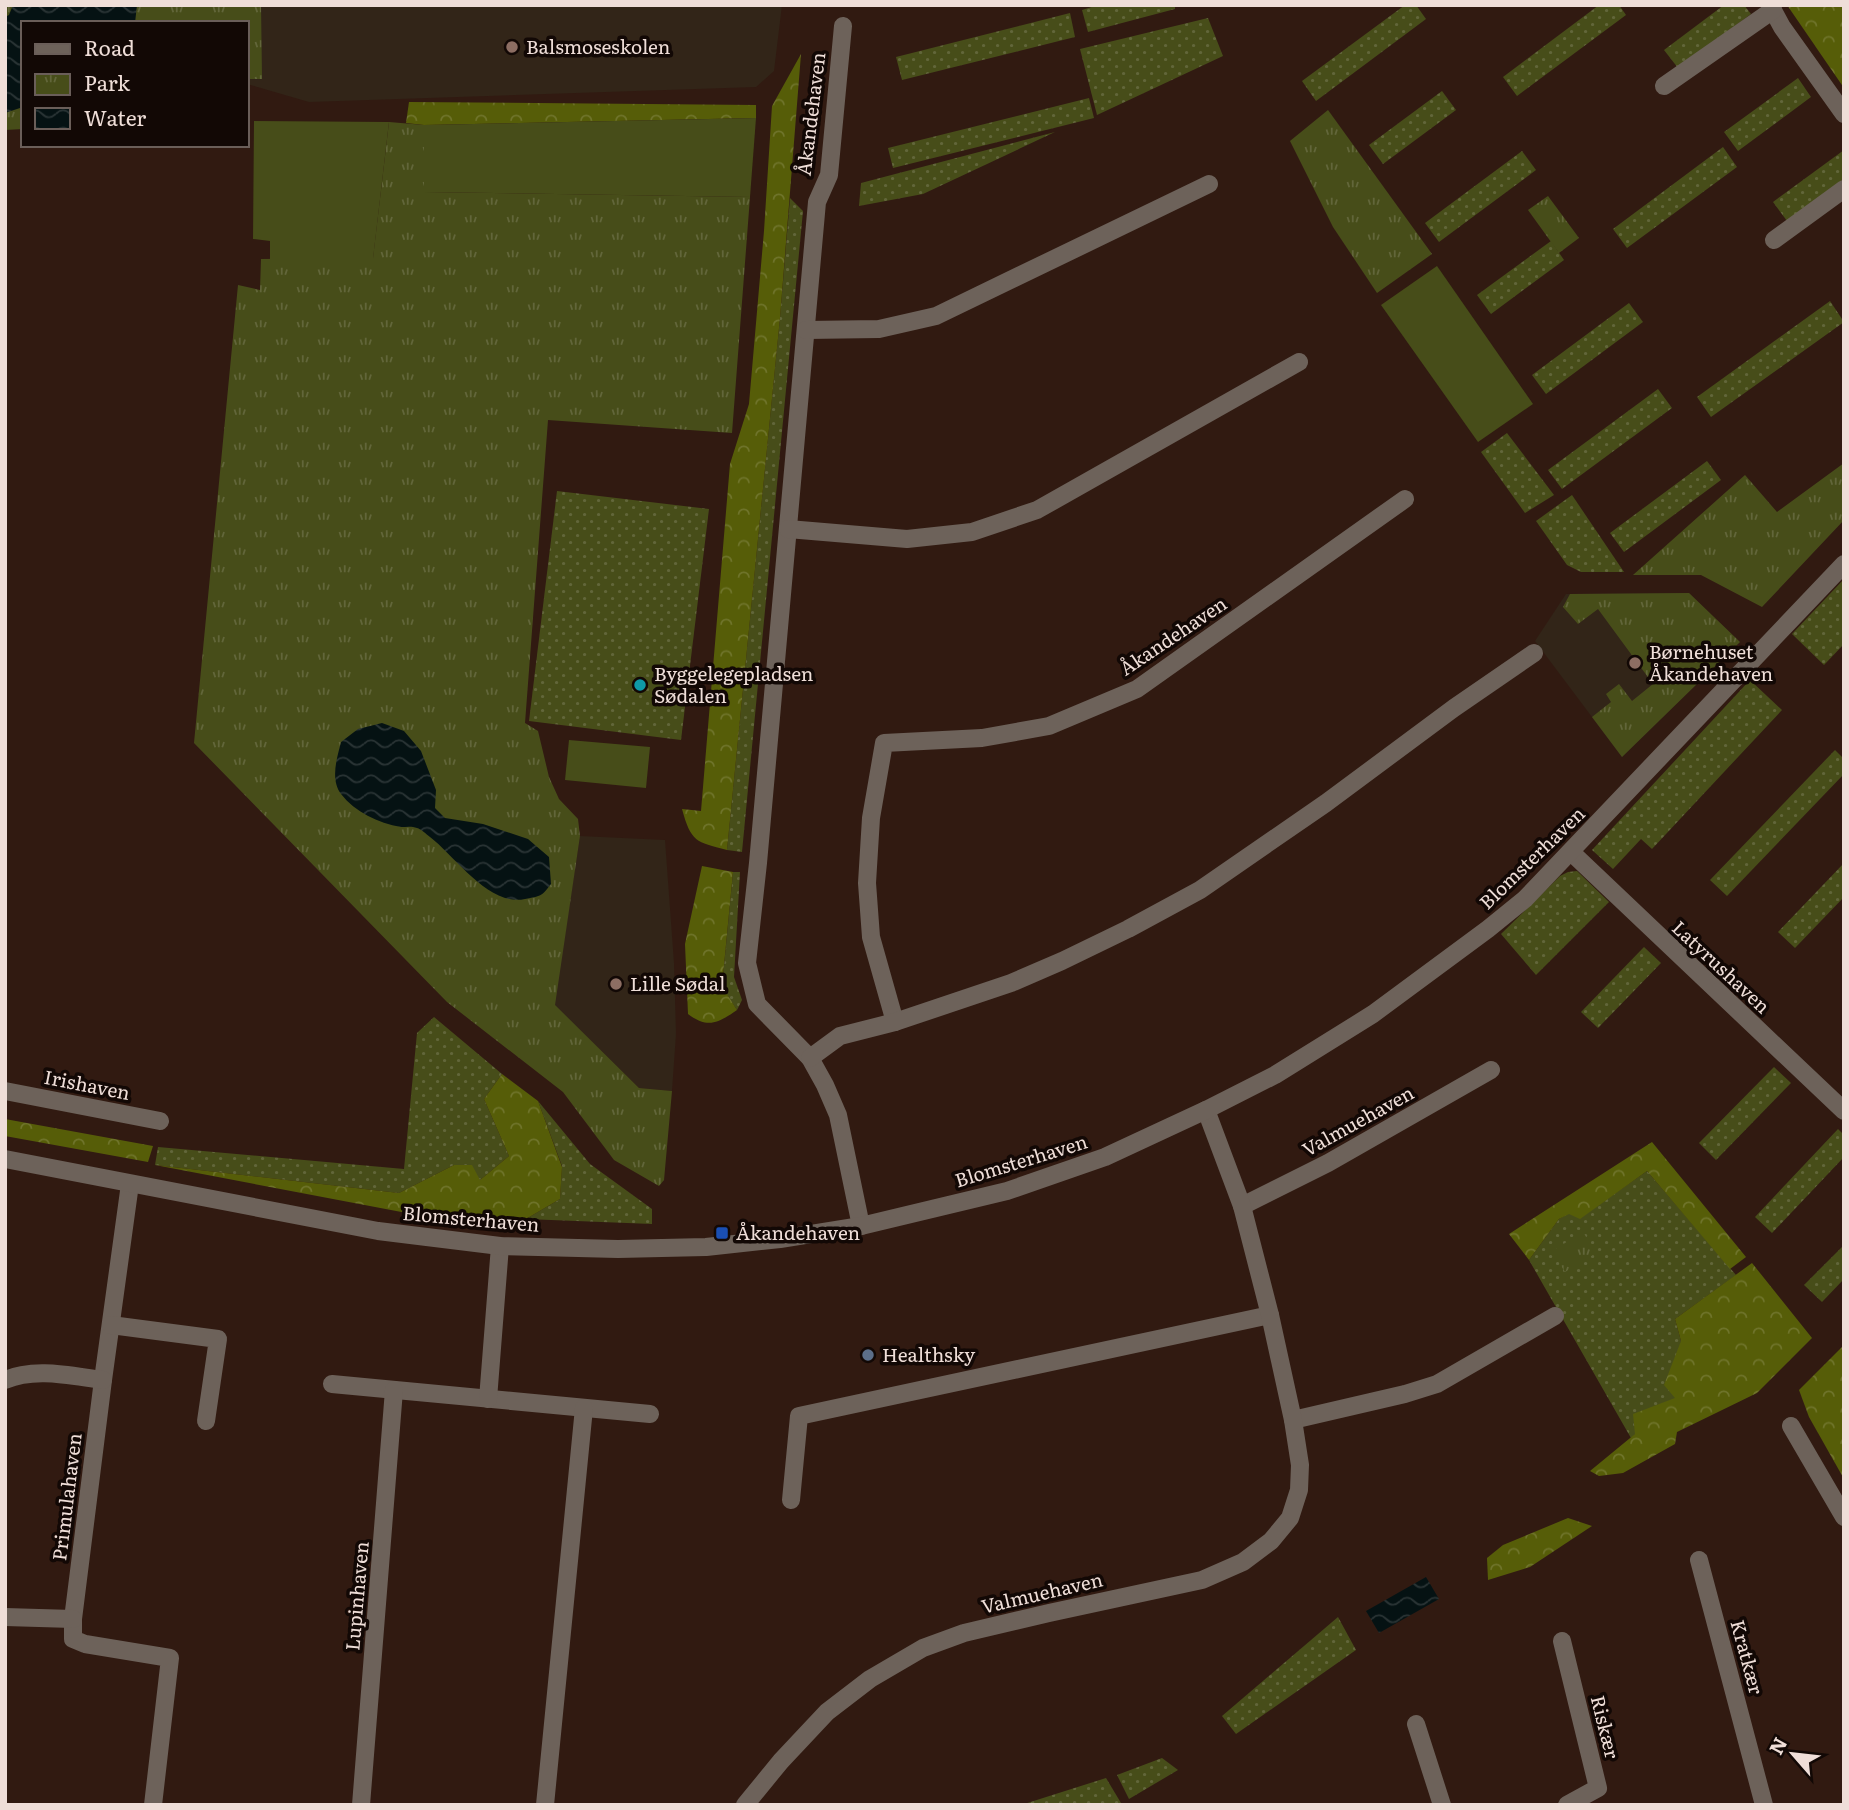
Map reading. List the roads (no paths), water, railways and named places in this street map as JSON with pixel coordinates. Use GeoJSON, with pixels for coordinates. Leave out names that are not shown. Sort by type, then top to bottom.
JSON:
{"type":"FeatureCollection","features":[{"type":"Feature","properties":{"kind":"street"},"geometry":{"type":"LineString","coordinates":[[1664,86],[1771,8],[1844,114]]}},
{"type":"Feature","properties":{"kind":"street","name":"Åkandehaven"},"geometry":{"type":"LineString","coordinates":[[843,26],[829,175],[817,202],[747,963],[757,1004],[810,1058],[825,1085],[838,1115],[861,1226]]}},
{"type":"Feature","properties":{"kind":"street"},"geometry":{"type":"LineString","coordinates":[[806,330],[879,329],[936,316],[1209,184]]}},
{"type":"Feature","properties":{"kind":"street"},"geometry":{"type":"LineString","coordinates":[[1774,240],[1844,189]]}},
{"type":"Feature","properties":{"kind":"street"},"geometry":{"type":"LineString","coordinates":[[788,529],[906,539],[972,532],[1037,510],[1299,362]]}},
{"type":"Feature","properties":{"kind":"street","name":"Åkandehaven"},"geometry":{"type":"LineString","coordinates":[[895,1023],[871,937],[867,883],[871,818],[884,743],[982,738],[1049,726],[1137,689],[1405,499]]}},
{"type":"Feature","properties":{"kind":"street","name":"Blomsterhaven"},"geometry":{"type":"LineString","coordinates":[[5,1159],[378,1231],[500,1246],[618,1249],[706,1247],[780,1239],[861,1226],[1007,1191],[1105,1157],[1275,1074],[1373,1014],[1488,929],[1525,899],[1571,852],[1844,564]]}},
{"type":"Feature","properties":{"kind":"street"},"geometry":{"type":"LineString","coordinates":[[810,1058],[840,1036],[895,1023],[1011,983],[1128,929],[1200,890],[1534,653]]}},
{"type":"Feature","properties":{"kind":"street","name":"Latyrushaven"},"geometry":{"type":"LineString","coordinates":[[1571,852],[1844,1111]]}},
{"type":"Feature","properties":{"kind":"street","name":"Valmuehaven"},"geometry":{"type":"LineString","coordinates":[[1242,1206],[1328,1163],[1491,1070]]}},
{"type":"Feature","properties":{"kind":"street","name":"Irishaven"},"geometry":{"type":"LineString","coordinates":[[5,1091],[160,1121]]}},
{"type":"Feature","properties":{"kind":"street","name":"Valmuehaven"},"geometry":{"type":"LineString","coordinates":[[745,1805],[827,1712],[870,1678],[923,1648],[964,1633],[1202,1580],[1243,1562],[1271,1541],[1290,1518],[1299,1490],[1300,1465],[1293,1420],[1242,1206],[1206,1110]]}},
{"type":"Feature","properties":{"kind":"street","name":"Primulahaven"},"geometry":{"type":"LineString","coordinates":[[73,1619],[130,1184]]}},
{"type":"Feature","properties":{"kind":"street"},"geometry":{"type":"LineString","coordinates":[[488,1399],[500,1246]]}},
{"type":"Feature","properties":{"kind":"street"},"geometry":{"type":"LineString","coordinates":[[791,1500],[799,1416],[1270,1315]]}},
{"type":"Feature","properties":{"kind":"street"},"geometry":{"type":"LineString","coordinates":[[1293,1420],[1437,1384],[1555,1316]]}},
{"type":"Feature","properties":{"kind":"street"},"geometry":{"type":"LineString","coordinates":[[111,1325],[218,1339],[206,1421]]}},
{"type":"Feature","properties":{"kind":"street"},"geometry":{"type":"LineString","coordinates":[[5,1380],[42,1373],[103,1380]]}},
{"type":"Feature","properties":{"kind":"street"},"geometry":{"type":"LineString","coordinates":[[332,1384],[650,1415]]}},
{"type":"Feature","properties":{"kind":"street","name":"Lupinhaven"},"geometry":{"type":"LineString","coordinates":[[361,1805],[394,1390]]}},
{"type":"Feature","properties":{"kind":"street"},"geometry":{"type":"LineString","coordinates":[[545,1805],[584,1408]]}},
{"type":"Feature","properties":{"kind":"street"},"geometry":{"type":"LineString","coordinates":[[1791,1426],[1844,1517]]}},
{"type":"Feature","properties":{"kind":"street","name":"Kratkær"},"geometry":{"type":"LineString","coordinates":[[1699,1560],[1764,1805]]}},
{"type":"Feature","properties":{"kind":"street"},"geometry":{"type":"LineString","coordinates":[[5,1617],[73,1619],[73,1639],[85,1644],[170,1658],[153,1805]]}},
{"type":"Feature","properties":{"kind":"street","name":"Riskær"},"geometry":{"type":"LineString","coordinates":[[1562,1641],[1598,1788],[1567,1805]]}},
{"type":"Feature","properties":{"kind":"street"},"geometry":{"type":"LineString","coordinates":[[1416,1724],[1442,1805]]}},
{"type":"Feature","properties":{"kind":"water"},"geometry":{"type":"Polygon","coordinates":[[[13,5],[137,5],[135,21],[21,21],[21,108],[5,113],[5,17],[9,15],[13,5]]]}},
{"type":"Feature","properties":{"kind":"water"},"geometry":{"type":"Polygon","coordinates":[[[382,723],[404,731],[421,751],[436,790],[435,808],[445,818],[483,824],[528,839],[549,857],[551,884],[543,894],[525,899],[499,896],[474,879],[420,829],[376,820],[360,811],[341,794],[335,775],[341,742],[358,729],[382,723]]]}},
{"type":"Feature","properties":{"kind":"water"},"geometry":{"type":"Polygon","coordinates":[[[1426,1577],[1439,1599],[1379,1633],[1366,1611],[1426,1577]]]}},
{"type":"Feature","properties":{"kind":"place","name":"Balsmoseskolen"},"geometry":{"type":"Point","coordinates":[512,47]}},
{"type":"Feature","properties":{"kind":"place","name":"Børnehuset Åkandehaven"},"geometry":{"type":"Point","coordinates":[1635,663]}},
{"type":"Feature","properties":{"kind":"place","name":"Byggelegepladsen Sødalen"},"geometry":{"type":"Point","coordinates":[640,685]}},
{"type":"Feature","properties":{"kind":"place","name":"Lille Sødal"},"geometry":{"type":"Point","coordinates":[616,984]}},
{"type":"Feature","properties":{"kind":"place","name":"Åkandehaven"},"geometry":{"type":"Point","coordinates":[722,1233]}},
{"type":"Feature","properties":{"kind":"place","name":"Healthsky"},"geometry":{"type":"Point","coordinates":[868,1355]}}]}
